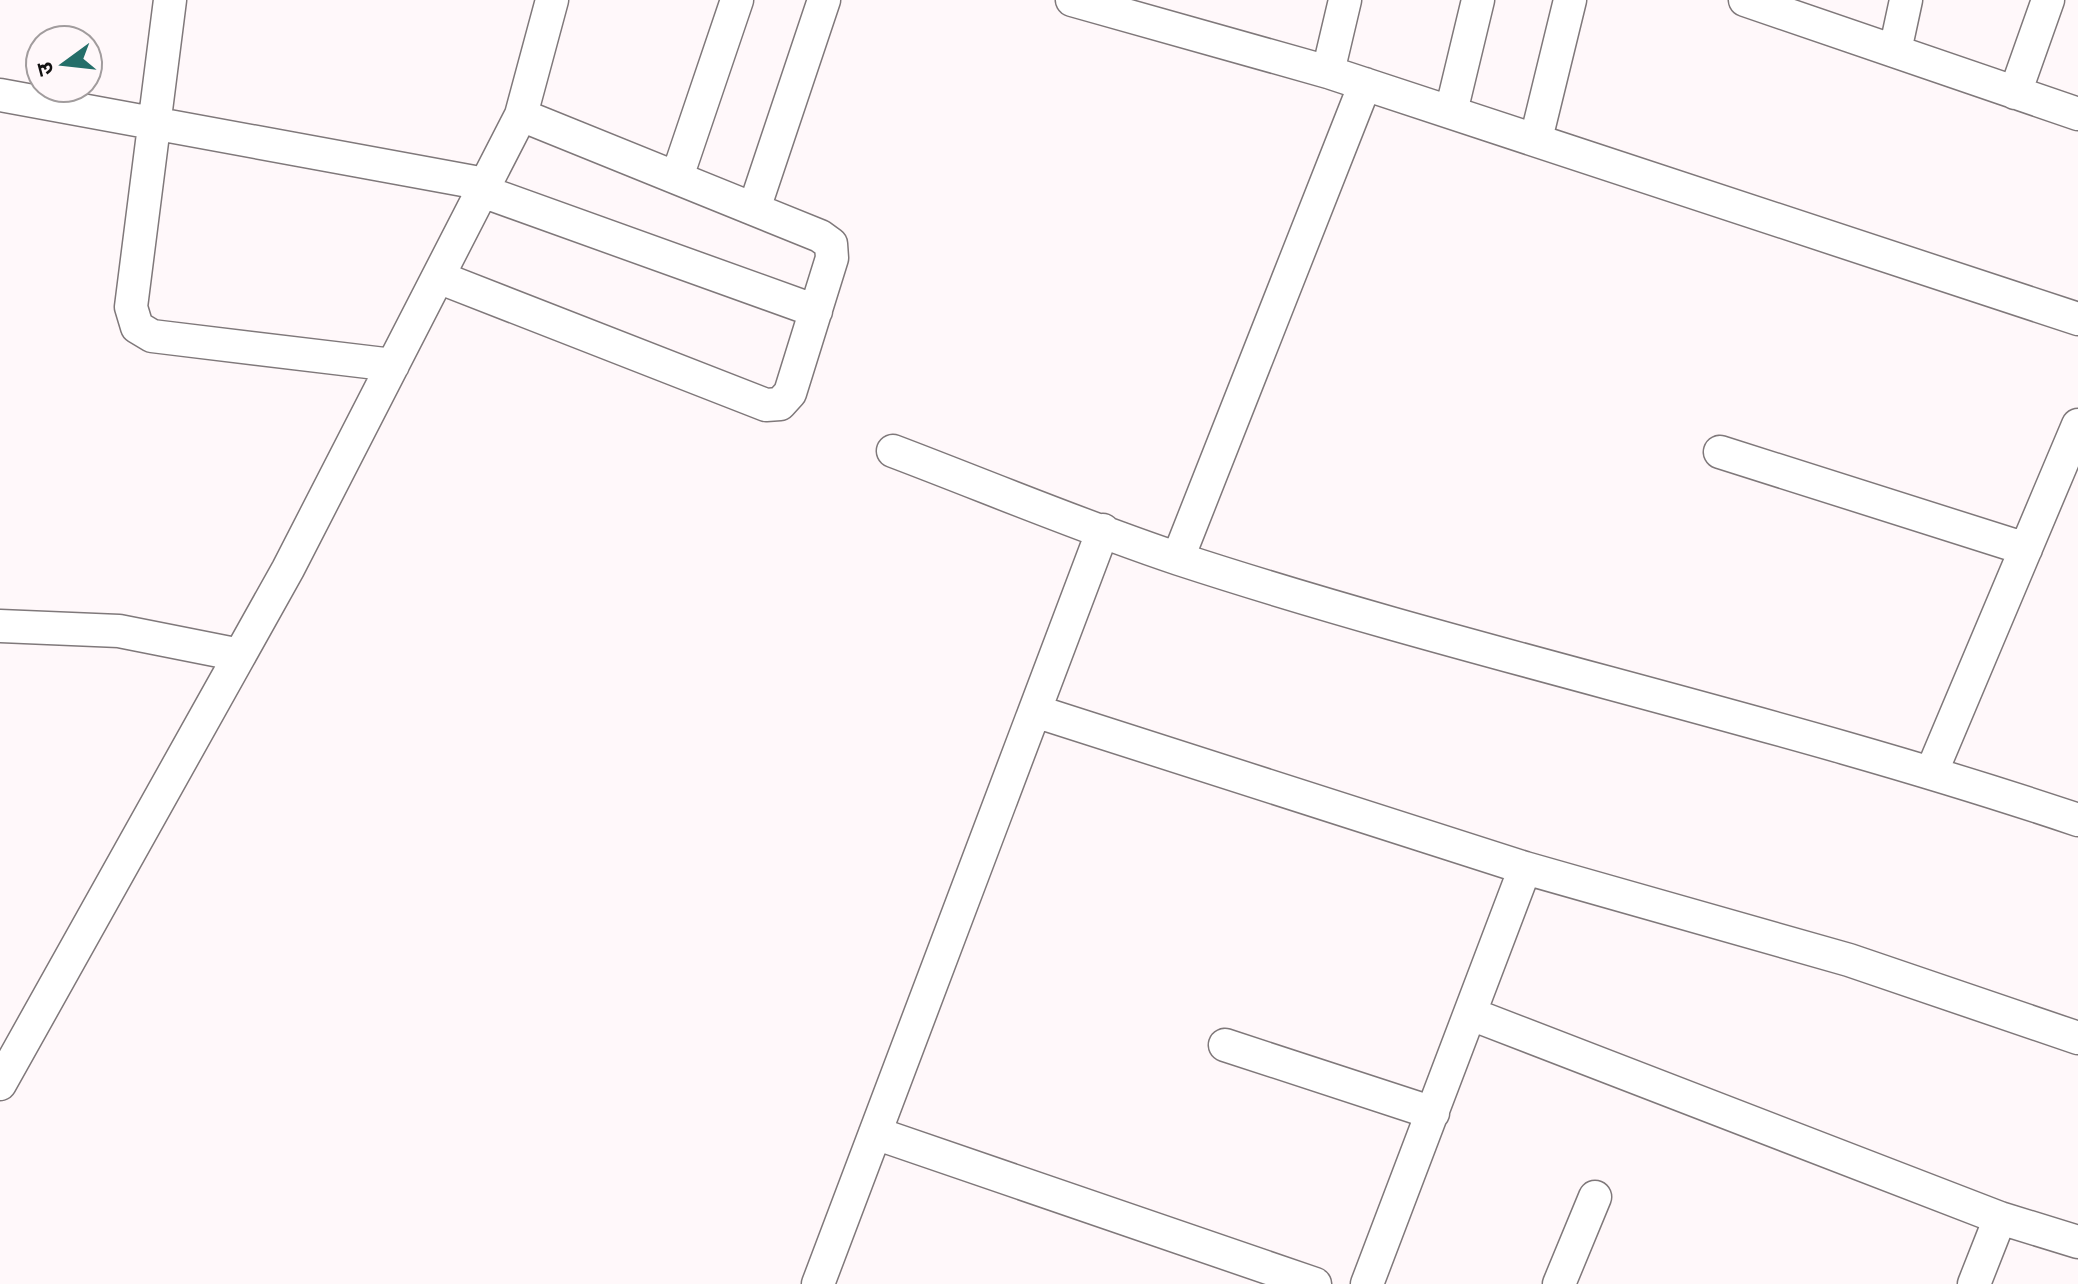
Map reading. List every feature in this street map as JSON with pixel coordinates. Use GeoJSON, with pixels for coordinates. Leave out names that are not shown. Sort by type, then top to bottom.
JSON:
{"type":"FeatureCollection","features":[{"type":"Feature","properties":{"kind":"street"},"geometry":{"type":"LineString","coordinates":[[170,0],[131,307],[137,327],[152,336],[393,365]]}},
{"type":"Feature","properties":{"kind":"street"},"geometry":{"type":"LineString","coordinates":[[0,1084],[288,569],[521,115],[552,0]]}},
{"type":"Feature","properties":{"kind":"street"},"geometry":{"type":"LineString","coordinates":[[677,177],[737,0]]}},
{"type":"Feature","properties":{"kind":"street"},"geometry":{"type":"LineString","coordinates":[[754,209],[824,0]]}},
{"type":"Feature","properties":{"kind":"street"},"geometry":{"type":"LineString","coordinates":[[1072,0],[1365,84],[2078,319]]}},
{"type":"Feature","properties":{"kind":"street"},"geometry":{"type":"LineString","coordinates":[[1311,67],[1345,0]]}},
{"type":"Feature","properties":{"kind":"street"},"geometry":{"type":"LineString","coordinates":[[1451,112],[1478,0]]}},
{"type":"Feature","properties":{"kind":"street"},"geometry":{"type":"LineString","coordinates":[[1536,139],[1570,0]]}},
{"type":"Feature","properties":{"kind":"street"},"geometry":{"type":"LineString","coordinates":[[1895,51],[1906,0]]}},
{"type":"Feature","properties":{"kind":"street"},"geometry":{"type":"LineString","coordinates":[[2015,93],[2048,0]]}},
{"type":"Feature","properties":{"kind":"street"},"geometry":{"type":"LineString","coordinates":[[1749,1],[2078,114]]}},
{"type":"Feature","properties":{"kind":"street"},"geometry":{"type":"LineString","coordinates":[[1178,558],[1365,84]]}},
{"type":"Feature","properties":{"kind":"street"},"geometry":{"type":"LineString","coordinates":[[0,95],[484,187],[816,311]]}},
{"type":"Feature","properties":{"kind":"street"},"geometry":{"type":"LineString","coordinates":[[438,277],[766,405],[780,404],[790,393],[832,258],[831,244],[820,236],[521,115]]}},
{"type":"Feature","properties":{"kind":"street"},"geometry":{"type":"LineString","coordinates":[[1932,771],[2078,425]]}},
{"type":"Feature","properties":{"kind":"street"},"geometry":{"type":"LineString","coordinates":[[893,451],[1178,558],[1550,668],[1932,771],[2078,820]]}},
{"type":"Feature","properties":{"kind":"street"},"geometry":{"type":"LineString","coordinates":[[1720,452],[2026,549]]}},
{"type":"Feature","properties":{"kind":"street"},"geometry":{"type":"LineString","coordinates":[[818,1284],[1103,530]]}},
{"type":"Feature","properties":{"kind":"street"},"geometry":{"type":"LineString","coordinates":[[0,626],[119,631],[240,655]]}},
{"type":"Feature","properties":{"kind":"street"},"geometry":{"type":"LineString","coordinates":[[1035,711],[1525,868],[1849,960],[2078,1038]]}},
{"type":"Feature","properties":{"kind":"street"},"geometry":{"type":"LineString","coordinates":[[1367,1284],[1525,868]]}},
{"type":"Feature","properties":{"kind":"street"},"geometry":{"type":"LineString","coordinates":[[1471,1014],[2000,1218],[2078,1242]]}},
{"type":"Feature","properties":{"kind":"street"},"geometry":{"type":"LineString","coordinates":[[1225,1045],[1433,1113]]}},
{"type":"Feature","properties":{"kind":"street"},"geometry":{"type":"LineString","coordinates":[[875,1133],[1315,1284]]}},
{"type":"Feature","properties":{"kind":"street"},"geometry":{"type":"LineString","coordinates":[[1559,1284],[1595,1197]]}},
{"type":"Feature","properties":{"kind":"street"},"geometry":{"type":"LineString","coordinates":[[1974,1284],[2000,1218]]}}]}
